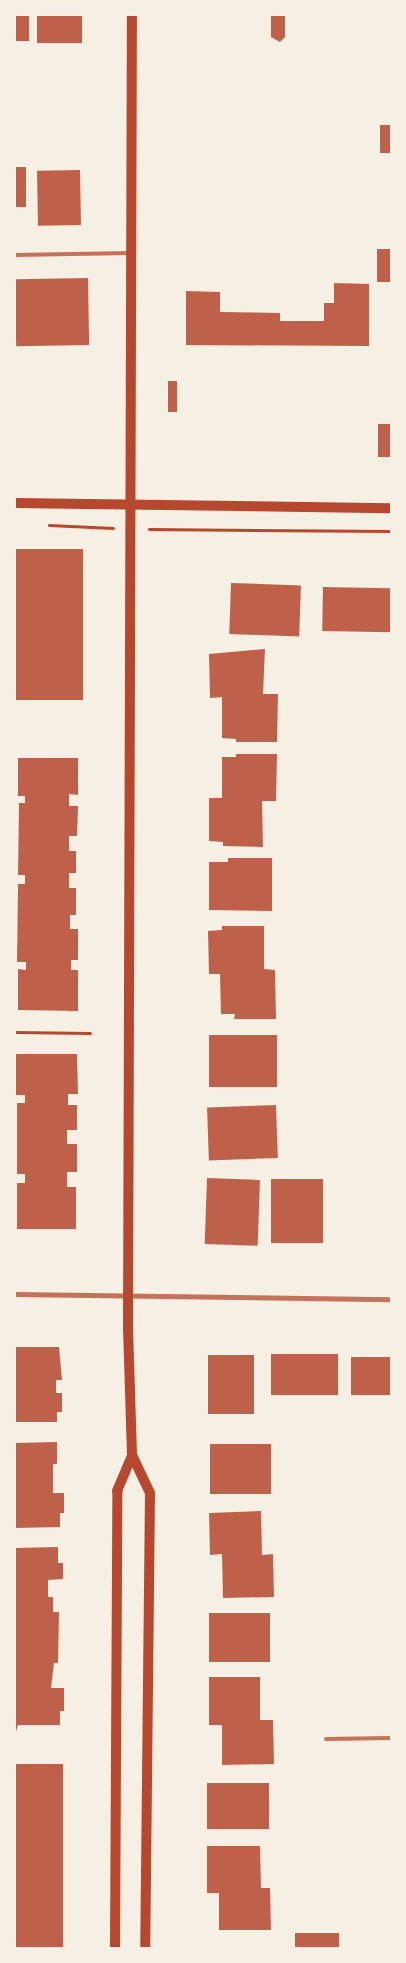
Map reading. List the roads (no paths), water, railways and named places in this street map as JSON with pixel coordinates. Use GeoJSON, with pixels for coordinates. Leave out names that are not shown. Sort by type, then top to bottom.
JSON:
{"type":"FeatureCollection","features":[{"type":"Feature","properties":{"kind":"main road"},"geometry":{"type":"LineString","coordinates":[[115,1948],[117,1491],[132,1455],[129,1296],[132,15]]}},
{"type":"Feature","properties":{"kind":"main road"},"geometry":{"type":"LineString","coordinates":[[15,503],[391,508]]}},
{"type":"Feature","properties":{"kind":"main road"},"geometry":{"type":"LineString","coordinates":[[132,1455],[150,1493],[145,1948]]}},
{"type":"Feature","properties":{"kind":"street"},"geometry":{"type":"LineString","coordinates":[[15,1294],[391,1299]]}},
{"type":"Feature","properties":{"kind":"lane"},"geometry":{"type":"LineString","coordinates":[[15,255],[131,253]]}},
{"type":"Feature","properties":{"kind":"lane"},"geometry":{"type":"LineString","coordinates":[[326,1739],[391,1738]]}}]}
